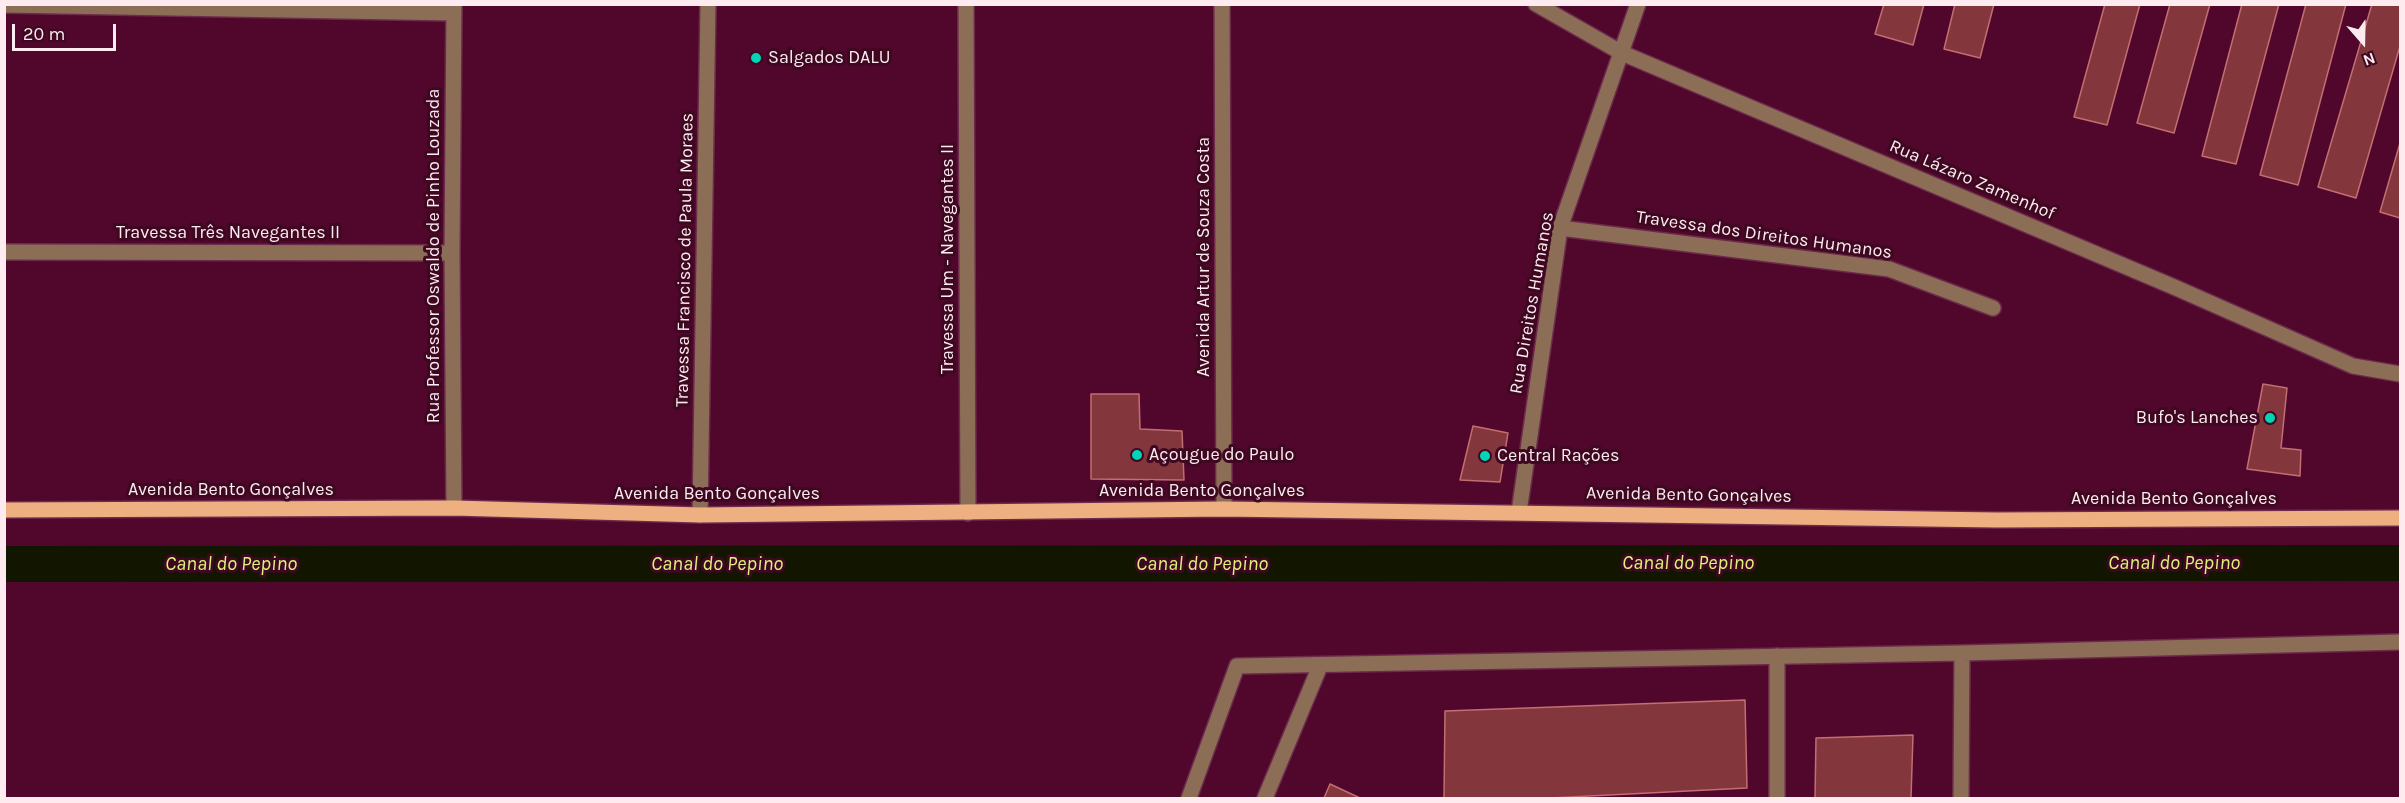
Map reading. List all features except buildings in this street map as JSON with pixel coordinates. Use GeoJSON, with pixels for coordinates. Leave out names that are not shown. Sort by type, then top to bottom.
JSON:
{"type":"FeatureCollection","features":[{"type":"Feature","properties":{"kind":"main road","name":"Avenida Bento Gonçalves"},"geometry":{"type":"LineString","coordinates":[[4,510],[454,508],[700,515],[1224,509],[1997,520],[2400,518]]}},
{"type":"Feature","properties":{"kind":"street"},"geometry":{"type":"LineString","coordinates":[[4,4],[454,9]]}},
{"type":"Feature","properties":{"kind":"street","name":"Travessa Francisco de Paula Moraes"},"geometry":{"type":"LineString","coordinates":[[700,515],[708,4]]}},
{"type":"Feature","properties":{"kind":"street","name":"Travessa Um - Navegantes II"},"geometry":{"type":"LineString","coordinates":[[966,4],[968,513]]}},
{"type":"Feature","properties":{"kind":"street","name":"Avenida Artur de Souza Costa"},"geometry":{"type":"LineString","coordinates":[[1222,4],[1224,509]]}},
{"type":"Feature","properties":{"kind":"street","name":"Rua Lázaro Zamenhof"},"geometry":{"type":"LineString","coordinates":[[1536,4],[1622,53],[2174,287],[2353,366],[2400,374]]}},
{"type":"Feature","properties":{"kind":"street","name":"Rua Direitos Humanos"},"geometry":{"type":"LineString","coordinates":[[1519,512],[1560,228],[1638,4]]}},
{"type":"Feature","properties":{"kind":"street","name":"Rua Professor Oswaldo de Pinho Louzada"},"geometry":{"type":"LineString","coordinates":[[454,9],[452,253],[454,508]]}},
{"type":"Feature","properties":{"kind":"street","name":"Travessa dos Direitos Humanos"},"geometry":{"type":"LineString","coordinates":[[1560,228],[1889,269],[1993,308]]}},
{"type":"Feature","properties":{"kind":"street","name":"Travessa Três Navegantes II"},"geometry":{"type":"LineString","coordinates":[[4,252],[452,253]]}},
{"type":"Feature","properties":{"kind":"street"},"geometry":{"type":"LineString","coordinates":[[1189,798],[1237,666],[1962,653],[2400,642]]}},
{"type":"Feature","properties":{"kind":"street"},"geometry":{"type":"LineString","coordinates":[[1961,798],[1962,653]]}},
{"type":"Feature","properties":{"kind":"street"},"geometry":{"type":"LineString","coordinates":[[1777,656],[1777,798]]}},
{"type":"Feature","properties":{"kind":"street"},"geometry":{"type":"LineString","coordinates":[[1265,798],[1320,666]]}},
{"type":"Feature","properties":{"kind":"waterway","name":"Canal do Pepino"},"geometry":{"type":"LineString","coordinates":[[4,564],[2400,563]]}},
{"type":"Feature","properties":{"kind":"place","name":"Salgados DALU"},"geometry":{"type":"Point","coordinates":[756,58]}},
{"type":"Feature","properties":{"kind":"place","name":"Bufo's Lanches"},"geometry":{"type":"Point","coordinates":[2270,418]}},
{"type":"Feature","properties":{"kind":"place","name":"Açougue do Paulo"},"geometry":{"type":"Point","coordinates":[1137,455]}},
{"type":"Feature","properties":{"kind":"place","name":"Central Rações"},"geometry":{"type":"Point","coordinates":[1485,456]}}]}
